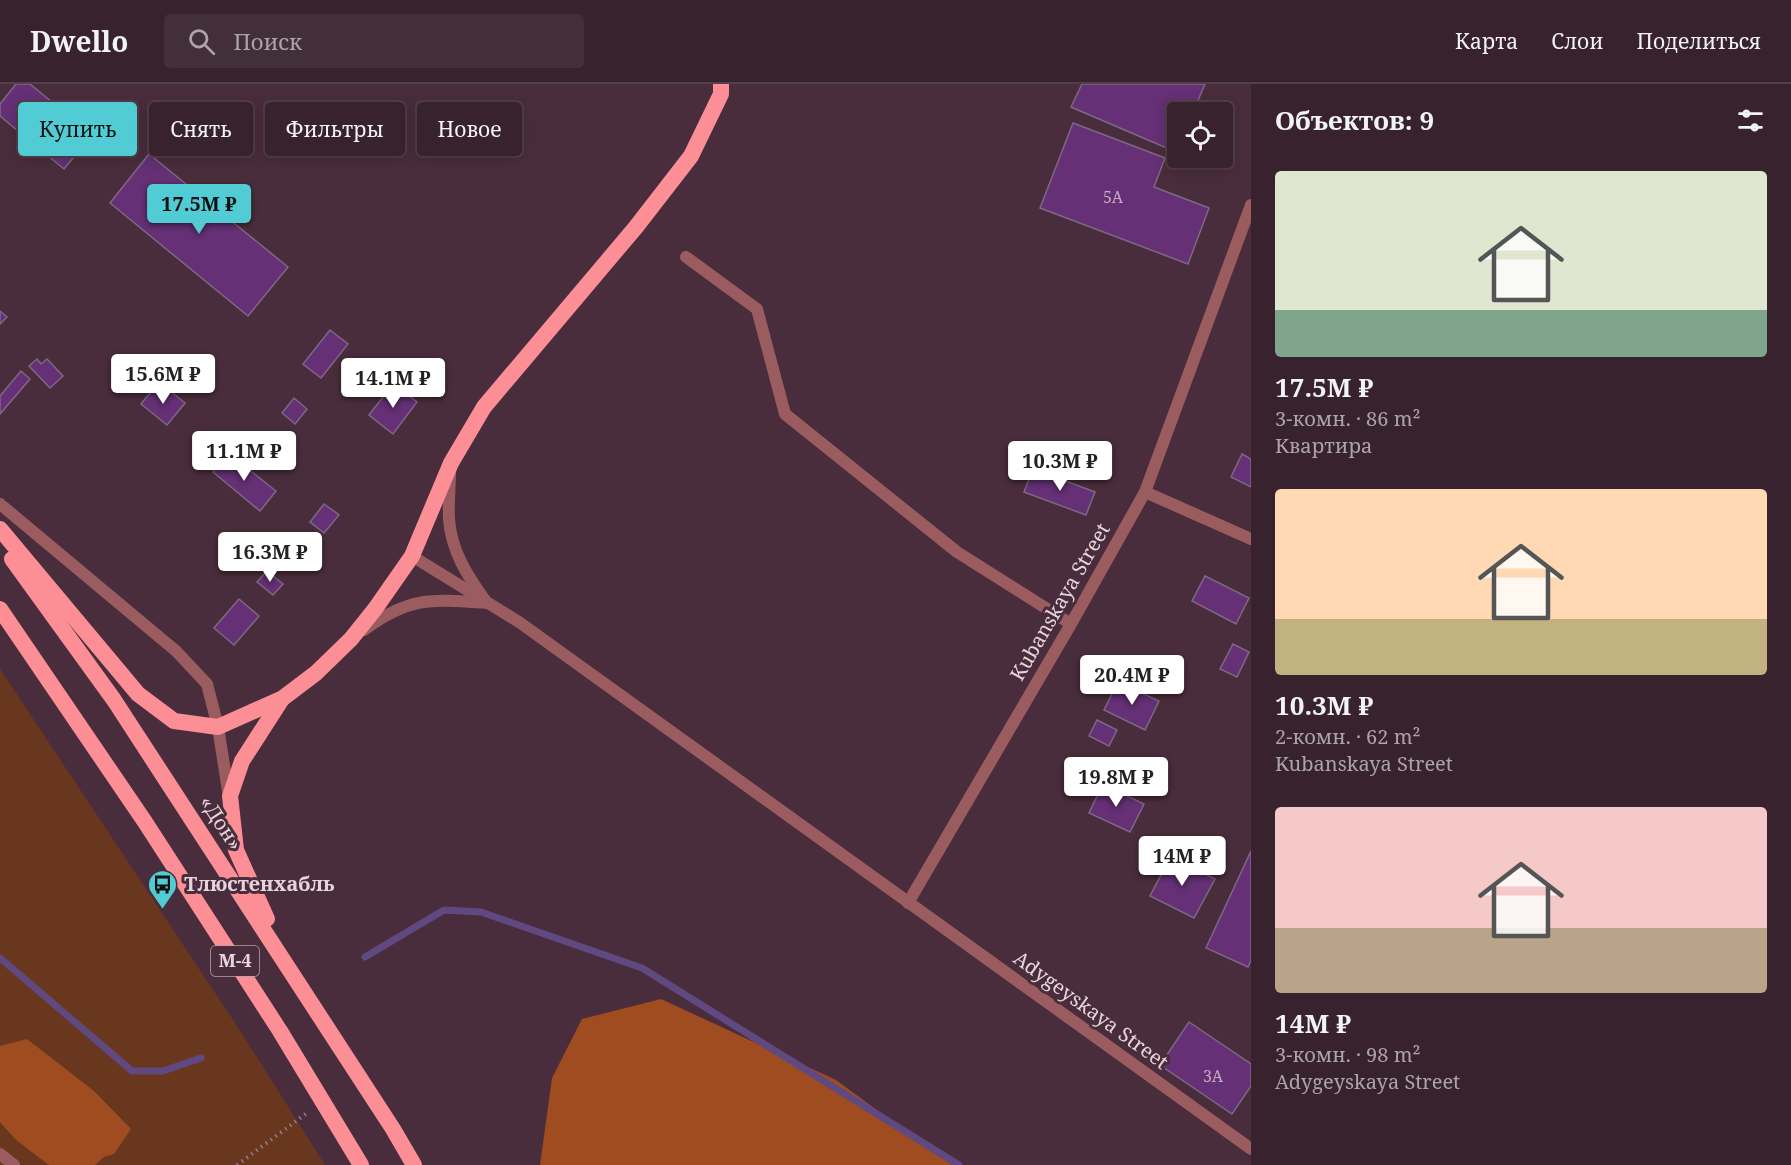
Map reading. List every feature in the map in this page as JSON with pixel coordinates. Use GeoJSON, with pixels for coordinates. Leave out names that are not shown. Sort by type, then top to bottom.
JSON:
{"type":"FeatureCollection","features":[{"type":"Feature","properties":{"kind":"highway"},"geometry":{"type":"LineString","coordinates":[[0,529],[138,694],[174,721],[218,727],[283,698],[316,673],[351,639],[412,556],[451,463],[484,407],[636,227],[691,156],[720,94],[721,84]]}},
{"type":"Feature","properties":{"kind":"highway","name":"«Дон»"},"geometry":{"type":"LineString","coordinates":[[0,543],[114,700],[289,967],[414,1165]]}},
{"type":"Feature","properties":{"kind":"highway","name":"М-4"},"geometry":{"type":"LineString","coordinates":[[0,609],[146,822],[280,1031],[362,1165]]}},
{"type":"Feature","properties":{"kind":"highway"},"geometry":{"type":"LineString","coordinates":[[283,698],[242,761],[230,796],[236,850],[289,967]]}},
{"type":"Feature","properties":{"kind":"street","name":"Kubanskaya Street"},"geometry":{"type":"LineString","coordinates":[[908,903],[1071,624],[1145,492],[1251,205]]}},
{"type":"Feature","properties":{"kind":"street"},"geometry":{"type":"LineString","coordinates":[[686,257],[757,309],[785,414],[957,552],[1071,624]]}},
{"type":"Feature","properties":{"kind":"street"},"geometry":{"type":"LineString","coordinates":[[451,463],[449,520],[455,551],[468,578],[487,603]]}},
{"type":"Feature","properties":{"kind":"street"},"geometry":{"type":"LineString","coordinates":[[1145,492],[1251,539]]}},
{"type":"Feature","properties":{"kind":"street"},"geometry":{"type":"LineString","coordinates":[[0,504],[176,651],[207,684],[218,727],[235,836]]}},
{"type":"Feature","properties":{"kind":"street","name":"Adygeyskaya Street"},"geometry":{"type":"LineString","coordinates":[[412,556],[519,622],[1251,1149]]}},
{"type":"Feature","properties":{"kind":"street"},"geometry":{"type":"LineString","coordinates":[[351,639],[385,614],[416,602],[440,599],[487,603]]}},
{"type":"Feature","properties":{"kind":"street"},"geometry":{"type":"LineString","coordinates":[[0,1154],[14,1165]]}},
{"type":"Feature","properties":{"kind":"path"},"geometry":{"type":"LineString","coordinates":[[237,1165],[322,1102]]}},
{"type":"Feature","properties":{"kind":"shaded area"},"geometry":{"type":"Polygon","coordinates":[[[0,669],[237,1026],[325,1165],[0,1165],[0,669]]]}},
{"type":"Feature","properties":{"kind":"shaded area"},"geometry":{"type":"Polygon","coordinates":[[[661,999],[836,1080],[952,1165],[540,1165],[552,1078],[582,1019],[661,999]]]}},
{"type":"Feature","properties":{"kind":"shaded area"},"geometry":{"type":"Polygon","coordinates":[[[27,1039],[94,1091],[131,1129],[114,1154],[104,1157],[95,1165],[49,1165],[16,1140],[0,1122],[0,1046],[27,1039]]]}},
{"type":"Feature","properties":{"kind":"building"},"geometry":{"type":"Polygon","coordinates":[[[16,84],[30,84],[52,102],[18,102],[18,131],[0,116],[0,104],[16,84]]]}},
{"type":"Feature","properties":{"kind":"building"},"geometry":{"type":"Polygon","coordinates":[[[1082,84],[1205,84],[1197,102],[1167,102],[1167,148],[1071,107],[1082,84]]]}},
{"type":"Feature","properties":{"kind":"building"},"geometry":{"type":"Polygon","coordinates":[[[1073,123],[1165,158],[1154,187],[1209,208],[1188,264],[1040,208],[1073,123]]]}},
{"type":"Feature","properties":{"kind":"building"},"geometry":{"type":"Polygon","coordinates":[[[149,154],[288,267],[248,316],[110,203],[149,154]]]}},
{"type":"Feature","properties":{"kind":"building"},"geometry":{"type":"Polygon","coordinates":[[[48,156],[75,156],[64,169],[48,156]]]}},
{"type":"Feature","properties":{"kind":"building"},"geometry":{"type":"Polygon","coordinates":[[[0,311],[7,317],[0,324],[0,311]]]}},
{"type":"Feature","properties":{"kind":"building"},"geometry":{"type":"Polygon","coordinates":[[[330,330],[348,344],[321,378],[303,364],[330,330]]]}},
{"type":"Feature","properties":{"kind":"building"},"geometry":{"type":"Polygon","coordinates":[[[37,359],[41,364],[47,359],[63,376],[50,388],[29,366],[37,359]]]}},
{"type":"Feature","properties":{"kind":"building"},"geometry":{"type":"Polygon","coordinates":[[[21,371],[30,379],[0,414],[0,396],[21,371]]]}},
{"type":"Feature","properties":{"kind":"building"},"geometry":{"type":"Polygon","coordinates":[[[393,384],[417,402],[393,434],[369,415],[393,384]]]}},
{"type":"Feature","properties":{"kind":"building"},"geometry":{"type":"Polygon","coordinates":[[[155,387],[165,394],[169,390],[185,403],[167,425],[141,404],[155,387]]]}},
{"type":"Feature","properties":{"kind":"building"},"geometry":{"type":"Polygon","coordinates":[[[294,398],[307,409],[295,424],[282,413],[294,398]]]}},
{"type":"Feature","properties":{"kind":"building"},"geometry":{"type":"Polygon","coordinates":[[[228,453],[276,491],[260,511],[213,472],[228,453]]]}},
{"type":"Feature","properties":{"kind":"building"},"geometry":{"type":"Polygon","coordinates":[[[1242,454],[1251,459],[1251,487],[1231,477],[1242,454]]]}},
{"type":"Feature","properties":{"kind":"building"},"geometry":{"type":"Polygon","coordinates":[[[1033,469],[1095,492],[1086,515],[1024,492],[1033,469]]]}},
{"type":"Feature","properties":{"kind":"building"},"geometry":{"type":"Polygon","coordinates":[[[324,504],[339,515],[324,533],[310,522],[324,504]]]}},
{"type":"Feature","properties":{"kind":"building"},"geometry":{"type":"Polygon","coordinates":[[[267,571],[283,584],[273,595],[257,582],[267,571]]]}},
{"type":"Feature","properties":{"kind":"building"},"geometry":{"type":"Polygon","coordinates":[[[1205,576],[1249,598],[1236,624],[1192,601],[1205,576]]]}},
{"type":"Feature","properties":{"kind":"building"},"geometry":{"type":"Polygon","coordinates":[[[239,599],[259,616],[234,645],[214,628],[239,599]]]}},
{"type":"Feature","properties":{"kind":"building"},"geometry":{"type":"Polygon","coordinates":[[[1233,644],[1249,652],[1237,677],[1220,669],[1233,644]]]}},
{"type":"Feature","properties":{"kind":"building"},"geometry":{"type":"Polygon","coordinates":[[[1118,682],[1159,701],[1145,730],[1104,710],[1118,682]]]}},
{"type":"Feature","properties":{"kind":"building"},"geometry":{"type":"Polygon","coordinates":[[[1097,720],[1117,730],[1109,746],[1089,736],[1097,720]]]}},
{"type":"Feature","properties":{"kind":"building"},"geometry":{"type":"Polygon","coordinates":[[[1103,784],[1144,804],[1130,832],[1089,813],[1103,784]]]}},
{"type":"Feature","properties":{"kind":"building"},"geometry":{"type":"Polygon","coordinates":[[[1251,851],[1251,960],[1248,967],[1206,948],[1251,851]]]}},
{"type":"Feature","properties":{"kind":"building"},"geometry":{"type":"Polygon","coordinates":[[[1171,856],[1215,879],[1194,918],[1150,896],[1171,856]]]}},
{"type":"Feature","properties":{"kind":"building"},"geometry":{"type":"Polygon","coordinates":[[[1189,1022],[1251,1064],[1251,1086],[1232,1114],[1160,1065],[1189,1022]]]}},
{"type":"Feature","properties":{"kind":"waterway"},"geometry":{"type":"LineString","coordinates":[[365,957],[444,910],[481,912],[642,968],[959,1165]]}},
{"type":"Feature","properties":{"kind":"waterway"},"geometry":{"type":"LineString","coordinates":[[0,958],[132,1071],[163,1071],[201,1058]]}},
{"type":"Feature","properties":{"kind":"place","name":"Тлюстенхабль"},"geometry":{"type":"Point","coordinates":[163,910]}}]}
